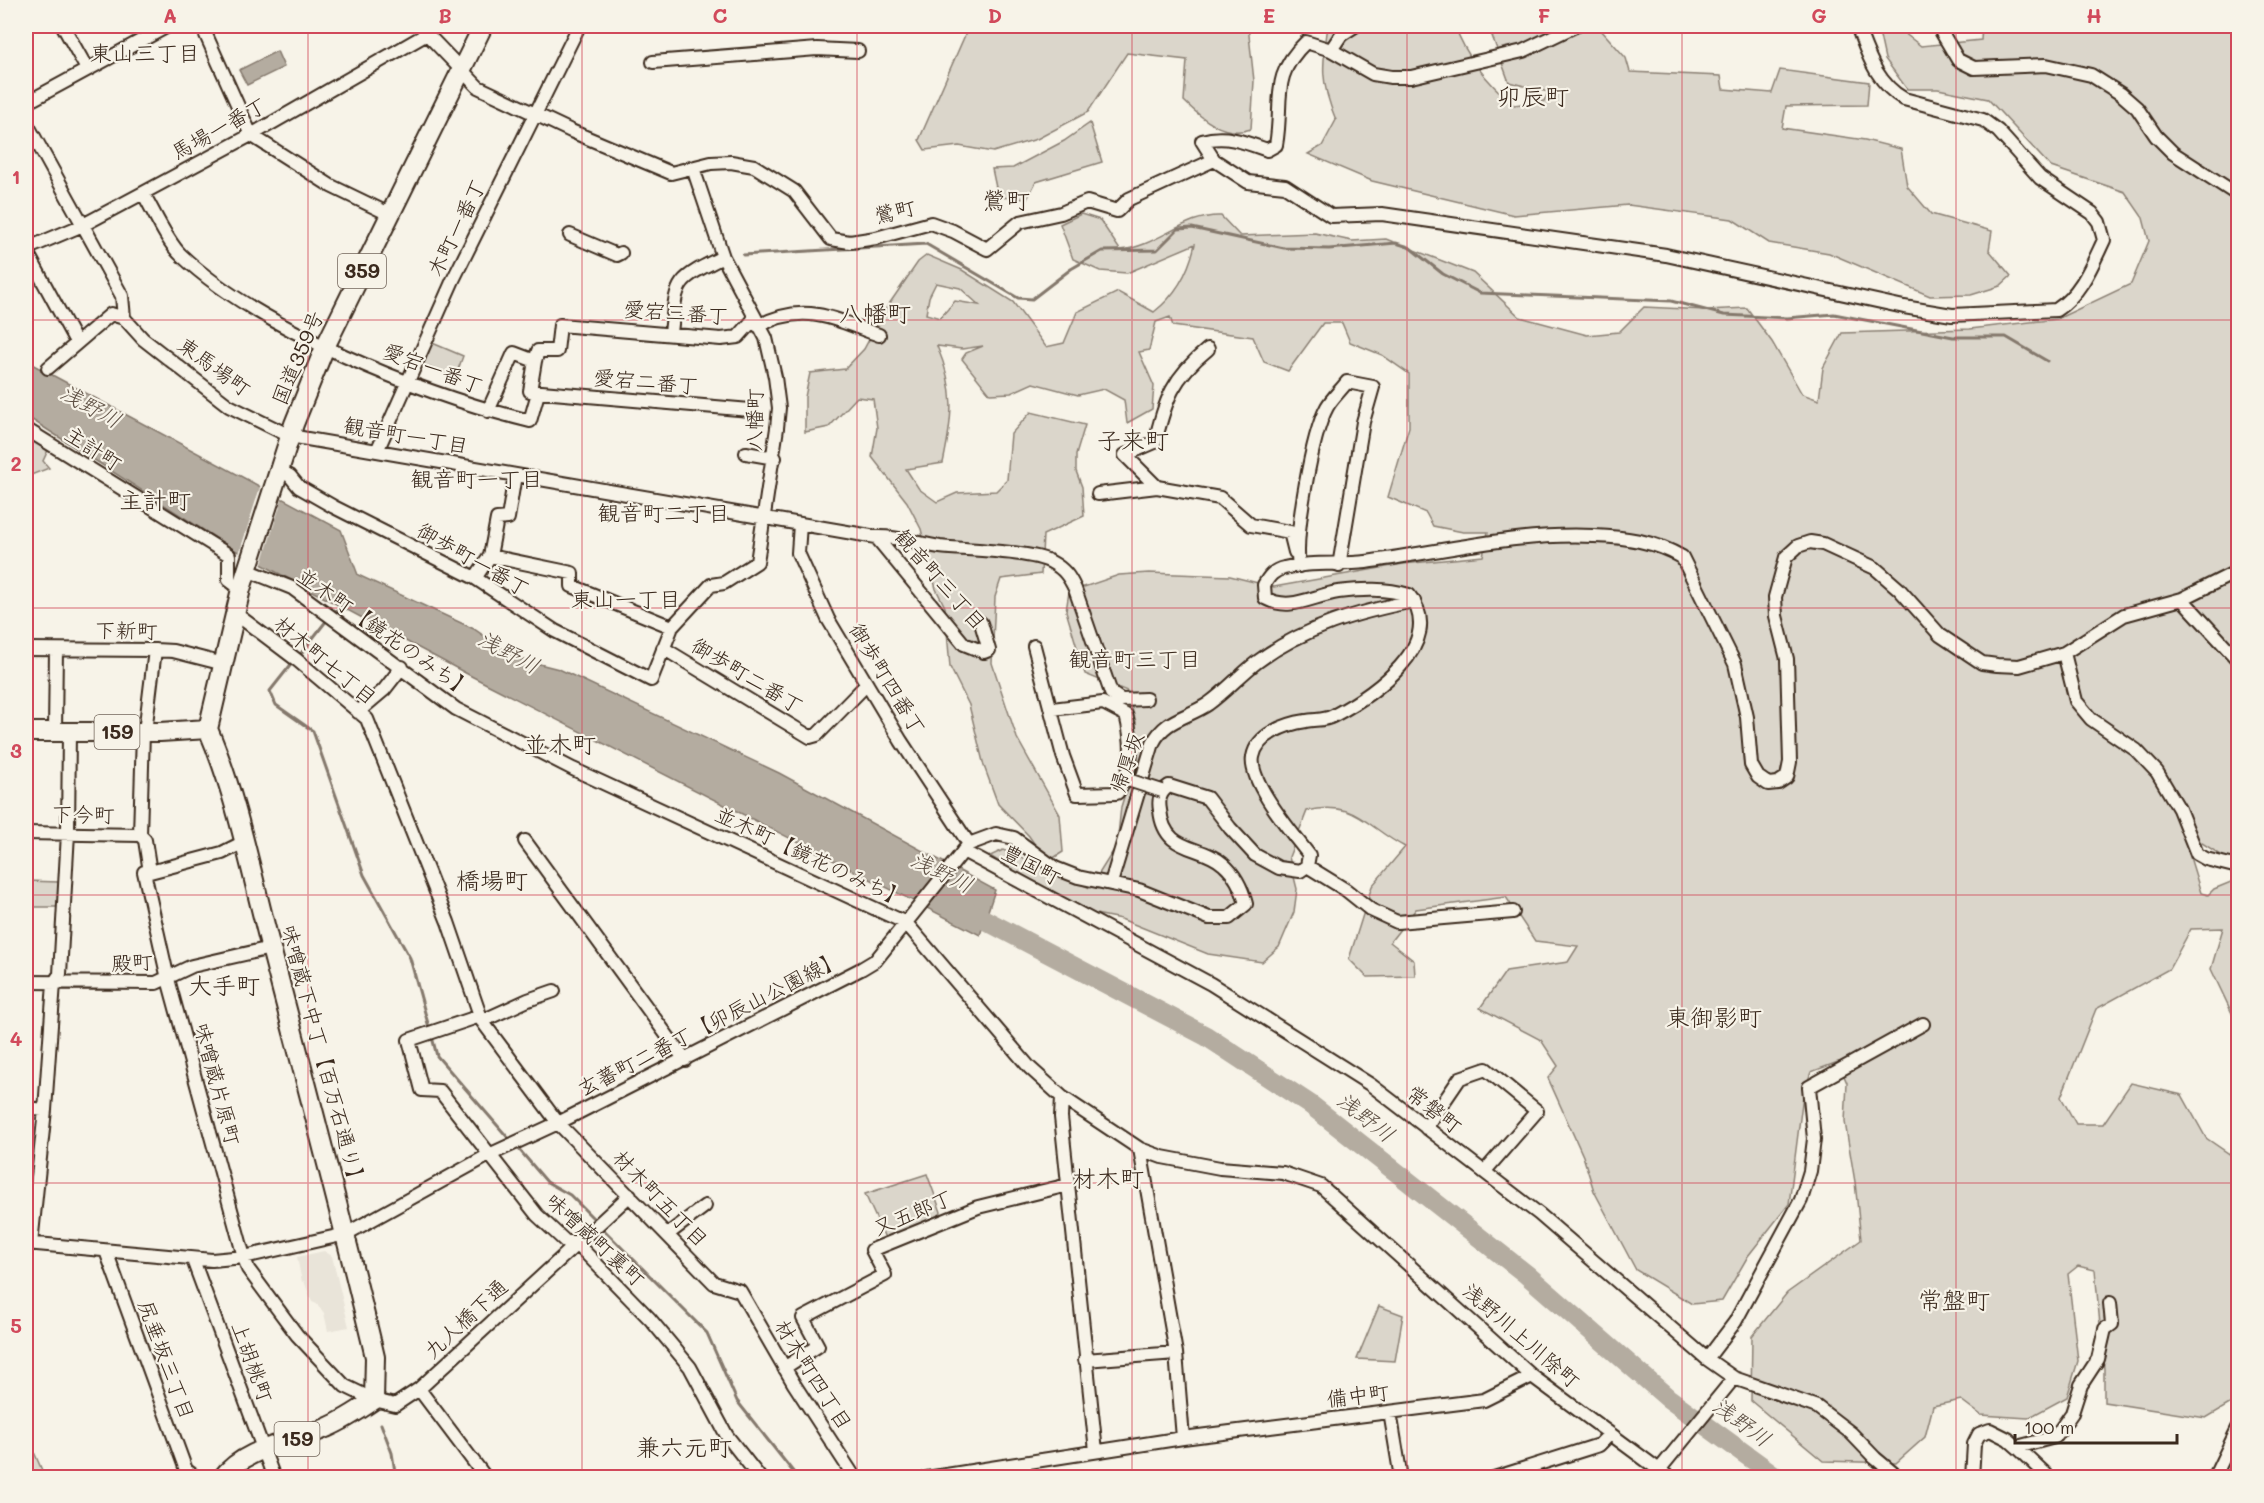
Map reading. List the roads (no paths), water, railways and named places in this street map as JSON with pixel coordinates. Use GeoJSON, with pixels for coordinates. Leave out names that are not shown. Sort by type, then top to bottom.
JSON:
{"type":"FeatureCollection","features":[{"type":"Feature","properties":{"kind":"highway","name":"国道359号"},"geometry":{"type":"LineString","coordinates":[[208,729],[236,614],[235,585],[249,566],[290,436],[325,347],[483,26]]}},
{"type":"Feature","properties":{"kind":"highway","name":"159"},"geometry":{"type":"LineString","coordinates":[[26,732],[144,732],[208,729]]}},
{"type":"Feature","properties":{"kind":"highway","name":"味噌蔵下中丁【百万石通り】"},"geometry":{"type":"LineString","coordinates":[[208,729],[218,753],[244,842],[346,1234],[375,1357],[374,1400]]}},
{"type":"Feature","properties":{"kind":"highway","name":"159"},"geometry":{"type":"LineString","coordinates":[[222,1478],[230,1467],[244,1458],[324,1429],[374,1400]]}},
{"type":"Feature","properties":{"kind":"street"},"geometry":{"type":"LineString","coordinates":[[63,26],[87,69]]}},
{"type":"Feature","properties":{"kind":"street"},"geometry":{"type":"LineString","coordinates":[[26,103],[168,26]]}},
{"type":"Feature","properties":{"kind":"street"},"geometry":{"type":"LineString","coordinates":[[202,26],[251,135],[331,186],[389,214]]}},
{"type":"Feature","properties":{"kind":"street","name":"木町一番丁"},"geometry":{"type":"LineString","coordinates":[[378,451],[449,289],[579,26]]}},
{"type":"Feature","properties":{"kind":"street"},"geometry":{"type":"LineString","coordinates":[[1332,50],[1341,35],[1355,26]]}},
{"type":"Feature","properties":{"kind":"street"},"geometry":{"type":"LineString","coordinates":[[1575,26],[1523,51],[1411,76],[1391,77],[1373,74],[1332,50],[1306,42],[1293,54],[1282,74],[1276,145],[1267,150],[1232,138],[1214,137],[1202,141],[1214,160],[1248,182],[1285,186],[1331,216],[1382,214],[1656,254],[1893,305],[1953,315],[2056,310],[2067,302],[2081,285],[2104,240],[2099,222],[2092,213],[2040,178],[1998,131],[1983,120],[1904,99],[1894,93],[1880,80],[1857,26]]}},
{"type":"Feature","properties":{"kind":"street"},"geometry":{"type":"LineString","coordinates":[[1938,26],[1958,60],[1974,68],[2046,65],[2091,75],[2121,93],[2173,153],[2238,195]]}},
{"type":"Feature","properties":{"kind":"street"},"geometry":{"type":"LineString","coordinates":[[425,30],[478,87],[671,173],[693,168]]}},
{"type":"Feature","properties":{"kind":"street","name":"馬場一番丁"},"geometry":{"type":"LineString","coordinates":[[26,250],[83,225],[251,135],[425,30]]}},
{"type":"Feature","properties":{"kind":"street"},"geometry":{"type":"LineString","coordinates":[[653,62],[817,49],[858,51]]}},
{"type":"Feature","properties":{"kind":"street"},"geometry":{"type":"LineString","coordinates":[[26,122],[122,296],[124,318],[111,314],[48,368]]}},
{"type":"Feature","properties":{"kind":"street","name":"鶯町"},"geometry":{"type":"LineString","coordinates":[[693,168],[731,162],[754,166],[794,190],[831,239],[850,242],[876,238],[931,223],[953,231],[987,249],[1020,222],[1061,213],[1087,202],[1117,211],[1129,199],[1214,160]]}},
{"type":"Feature","properties":{"kind":"street","name":"八幡町"},"geometry":{"type":"LineString","coordinates":[[672,627],[711,585],[724,583],[757,562],[775,458],[779,408],[766,338],[723,257],[693,168]]}},
{"type":"Feature","properties":{"kind":"street","name":"愛宕一番丁"},"geometry":{"type":"LineString","coordinates":[[143,193],[179,254],[237,298],[325,347],[488,411],[530,421],[538,393]]}},
{"type":"Feature","properties":{"kind":"street"},"geometry":{"type":"LineString","coordinates":[[570,235],[617,255],[621,253]]}},
{"type":"Feature","properties":{"kind":"street"},"geometry":{"type":"LineString","coordinates":[[26,250],[76,342]]}},
{"type":"Feature","properties":{"kind":"street"},"geometry":{"type":"LineString","coordinates":[[671,333],[679,288],[688,275],[723,257]]}},
{"type":"Feature","properties":{"kind":"street","name":"愛宕三番丁"},"geometry":{"type":"LineString","coordinates":[[535,361],[538,351],[556,351],[560,325],[671,333],[716,339],[738,337],[756,322],[789,313],[809,312],[879,335]]}},
{"type":"Feature","properties":{"kind":"street","name":"東馬場町"},"geometry":{"type":"LineString","coordinates":[[124,318],[143,339],[229,406],[290,436]]}},
{"type":"Feature","properties":{"kind":"street"},"geometry":{"type":"LineString","coordinates":[[1156,487],[1125,455],[1155,442],[1167,397],[1193,362],[1208,349]]}},
{"type":"Feature","properties":{"kind":"street"},"geometry":{"type":"LineString","coordinates":[[488,411],[514,353],[535,361],[530,391],[538,393]]}},
{"type":"Feature","properties":{"kind":"street"},"geometry":{"type":"LineString","coordinates":[[1299,564],[1301,510],[1320,424],[1327,407],[1347,382],[1373,387],[1363,422],[1339,566]]}},
{"type":"Feature","properties":{"kind":"street","name":"愛宕二番丁"},"geometry":{"type":"LineString","coordinates":[[538,393],[750,410]]}},
{"type":"Feature","properties":{"kind":"street","name":"主計町"},"geometry":{"type":"LineString","coordinates":[[26,429],[229,555],[235,585]]}},
{"type":"Feature","properties":{"kind":"street","name":"観音町一丁目"},"geometry":{"type":"LineString","coordinates":[[290,436],[515,475]]}},
{"type":"Feature","properties":{"kind":"street"},"geometry":{"type":"LineString","coordinates":[[746,453],[775,458]]}},
{"type":"Feature","properties":{"kind":"street","name":"御歩町一番丁"},"geometry":{"type":"LineString","coordinates":[[278,474],[290,476],[299,487],[334,507],[475,578],[555,631],[651,680],[663,648]]}},
{"type":"Feature","properties":{"kind":"street"},"geometry":{"type":"LineString","coordinates":[[475,578],[490,556],[497,519],[508,518],[515,475],[764,519]]}},
{"type":"Feature","properties":{"kind":"street"},"geometry":{"type":"LineString","coordinates":[[1098,494],[1156,487],[1220,498],[1251,525],[1290,532],[1299,564]]}},
{"type":"Feature","properties":{"kind":"street","name":"観音町三丁目"},"geometry":{"type":"LineString","coordinates":[[764,519],[876,537],[964,644],[984,652],[989,650],[981,624]]}},
{"type":"Feature","properties":{"kind":"street","name":"御歩町四番丁"},"geometry":{"type":"LineString","coordinates":[[800,524],[798,554],[828,619],[963,851]]}},
{"type":"Feature","properties":{"kind":"street"},"geometry":{"type":"LineString","coordinates":[[876,537],[894,536],[937,546],[1035,556],[1050,561],[1068,573],[1076,589],[1111,693],[1121,700],[1146,699]]}},
{"type":"Feature","properties":{"kind":"street"},"geometry":{"type":"LineString","coordinates":[[963,851],[996,834],[1014,838],[1055,868],[1078,878],[1111,883],[1165,898],[1209,918],[1229,918],[1246,904],[1240,883],[1222,863],[1189,850],[1171,838],[1160,813],[1159,799],[1162,791],[1170,786],[1207,798],[1255,855],[1279,868],[1300,871],[1307,866],[1309,855],[1282,821],[1266,795],[1255,774],[1252,758],[1259,743],[1279,729],[1307,720],[1330,718],[1382,685],[1403,663],[1418,640],[1421,619],[1409,595],[1390,590],[1337,592],[1293,605],[1276,603],[1265,597],[1264,585],[1272,573],[1299,564],[1339,566],[1468,546],[1564,536],[1614,538],[1667,548],[1682,557],[1735,664],[1747,717],[1751,765],[1758,777],[1768,784],[1778,783],[1787,777],[1790,762],[1787,659],[1776,616],[1775,597],[1786,557],[1798,546],[1810,542],[1823,544],[1875,568],[1899,589],[1940,635],[1982,663],[2019,666],[2064,653],[2124,615],[2182,599],[2238,571]]}},
{"type":"Feature","properties":{"kind":"street","name":"御歩町二番丁"},"geometry":{"type":"LineString","coordinates":[[490,556],[572,573],[572,586],[672,627]]}},
{"type":"Feature","properties":{"kind":"street","name":"並木町【鏡花のみち】"},"geometry":{"type":"LineString","coordinates":[[249,566],[292,588],[456,709],[518,741],[910,919],[1002,1038],[1030,1068],[1062,1097],[1140,1149],[1162,1157],[1220,1168],[1283,1173],[1321,1186],[1355,1215]]}},
{"type":"Feature","properties":{"kind":"street"},"geometry":{"type":"LineString","coordinates":[[2182,599],[2238,660]]}},
{"type":"Feature","properties":{"kind":"street","name":"帰厚坂"},"geometry":{"type":"LineString","coordinates":[[1111,883],[1150,753],[1160,729],[1208,704],[1257,662],[1313,629],[1365,610],[1414,601]]}},
{"type":"Feature","properties":{"kind":"street","name":"材木町七丁目"},"geometry":{"type":"LineString","coordinates":[[236,614],[297,660],[366,719],[448,922],[481,1019]]}},
{"type":"Feature","properties":{"kind":"street"},"geometry":{"type":"LineString","coordinates":[[663,648],[672,627]]}},
{"type":"Feature","properties":{"kind":"street"},"geometry":{"type":"LineString","coordinates":[[1034,646],[1063,756],[1077,794],[1117,793],[1128,780],[1131,737],[1126,716],[1103,703],[1052,709]]}},
{"type":"Feature","properties":{"kind":"street","name":"御歩町二番丁"},"geometry":{"type":"LineString","coordinates":[[663,648],[810,737],[817,735],[867,684]]}},
{"type":"Feature","properties":{"kind":"street","name":"下新町"},"geometry":{"type":"LineString","coordinates":[[26,649],[173,651],[224,664]]}},
{"type":"Feature","properties":{"kind":"street"},"geometry":{"type":"LineString","coordinates":[[28,1244],[45,1110],[54,983],[60,974],[68,833],[56,650]]}},
{"type":"Feature","properties":{"kind":"street","name":"味噌蔵片原町"},"geometry":{"type":"LineString","coordinates":[[155,650],[144,732],[140,835],[144,840],[150,872],[144,872],[168,979],[244,1257],[248,1269],[297,1335],[345,1386],[374,1400]]}},
{"type":"Feature","properties":{"kind":"street"},"geometry":{"type":"LineString","coordinates":[[2064,653],[2076,701],[2091,719],[2136,750],[2157,772],[2179,809],[2197,855],[2238,867]]}},
{"type":"Feature","properties":{"kind":"street"},"geometry":{"type":"LineString","coordinates":[[358,712],[384,690],[402,667]]}},
{"type":"Feature","properties":{"kind":"street"},"geometry":{"type":"LineString","coordinates":[[1128,780],[1162,791]]}},
{"type":"Feature","properties":{"kind":"street","name":"下今町"},"geometry":{"type":"LineString","coordinates":[[26,833],[140,835]]}},
{"type":"Feature","properties":{"kind":"street"},"geometry":{"type":"LineString","coordinates":[[525,841],[685,1059]]}},
{"type":"Feature","properties":{"kind":"street"},"geometry":{"type":"LineString","coordinates":[[150,872],[222,853],[244,842]]}},
{"type":"Feature","properties":{"kind":"street","name":"玄蕃町二番丁【卯辰山公園線】"},"geometry":{"type":"LineString","coordinates":[[28,1244],[193,1260],[244,1257],[346,1234],[489,1155],[558,1124],[876,960],[963,851]]}},
{"type":"Feature","properties":{"kind":"street","name":"豊国町"},"geometry":{"type":"LineString","coordinates":[[963,851],[1082,914]]}},
{"type":"Feature","properties":{"kind":"street"},"geometry":{"type":"LineString","coordinates":[[1307,866],[1346,890],[1371,910],[1397,922],[1513,912]]}},
{"type":"Feature","properties":{"kind":"street","name":"常磐町"},"geometry":{"type":"LineString","coordinates":[[1082,914],[1211,984],[1371,1085],[1592,1258],[1707,1359],[1734,1378],[1817,1407],[1851,1433],[1875,1458],[1899,1478]]}},
{"type":"Feature","properties":{"kind":"street","name":"殿町"},"geometry":{"type":"LineString","coordinates":[[26,982],[143,984],[168,979],[192,966],[271,948]]}},
{"type":"Feature","properties":{"kind":"street"},"geometry":{"type":"LineString","coordinates":[[481,1019],[554,992]]}},
{"type":"Feature","properties":{"kind":"street","name":"味噌蔵町裏町"},"geometry":{"type":"LineString","coordinates":[[481,1019],[409,1040],[422,1090],[440,1091],[537,1215],[566,1242],[575,1242],[650,1319],[690,1367],[727,1436],[760,1478]]}},
{"type":"Feature","properties":{"kind":"street","name":"材木町五丁目"},"geometry":{"type":"LineString","coordinates":[[481,1019],[558,1124],[630,1194],[714,1283],[740,1291]]}},
{"type":"Feature","properties":{"kind":"street"},"geometry":{"type":"LineString","coordinates":[[1707,1359],[1735,1322],[1801,1200],[1810,1171],[1814,1139],[1809,1087],[1923,1024]]}},
{"type":"Feature","properties":{"kind":"street"},"geometry":{"type":"LineString","coordinates":[[1426,1128],[1460,1078],[1486,1069],[1537,1111],[1484,1172]]}},
{"type":"Feature","properties":{"kind":"street"},"geometry":{"type":"LineString","coordinates":[[1062,1097],[1061,1117],[1096,1451]]}},
{"type":"Feature","properties":{"kind":"street"},"geometry":{"type":"LineString","coordinates":[[26,1108],[45,1110]]}},
{"type":"Feature","properties":{"kind":"street"},"geometry":{"type":"LineString","coordinates":[[1140,1149],[1176,1353],[1183,1438]]}},
{"type":"Feature","properties":{"kind":"street","name":"又五郎丁"},"geometry":{"type":"LineString","coordinates":[[784,1368],[818,1346],[803,1318],[885,1275],[872,1250],[978,1207],[1068,1185]]}},
{"type":"Feature","properties":{"kind":"street","name":"九人橋下通"},"geometry":{"type":"LineString","coordinates":[[374,1400],[395,1405],[419,1389],[575,1242],[630,1194]]}},
{"type":"Feature","properties":{"kind":"street"},"geometry":{"type":"LineString","coordinates":[[668,1234],[705,1206]]}},
{"type":"Feature","properties":{"kind":"street","name":"浅野川上川除町"},"geometry":{"type":"LineString","coordinates":[[1355,1215],[1532,1376],[1670,1478]]}},
{"type":"Feature","properties":{"kind":"street","name":"尻垂坂三丁目"},"geometry":{"type":"LineString","coordinates":[[106,1251],[186,1470],[197,1478]]}},
{"type":"Feature","properties":{"kind":"street","name":"上胡桃町"},"geometry":{"type":"LineString","coordinates":[[193,1260],[274,1478]]}},
{"type":"Feature","properties":{"kind":"street","name":"材木町四丁目"},"geometry":{"type":"LineString","coordinates":[[740,1291],[784,1368],[855,1478]]}},
{"type":"Feature","properties":{"kind":"street"},"geometry":{"type":"LineString","coordinates":[[2017,1447],[2055,1437],[2072,1413],[2081,1385],[2098,1359],[2105,1329],[2112,1324],[2110,1303]]}},
{"type":"Feature","properties":{"kind":"street"},"geometry":{"type":"LineString","coordinates":[[1085,1360],[1176,1353]]}},
{"type":"Feature","properties":{"kind":"street","name":"備中町"},"geometry":{"type":"LineString","coordinates":[[927,1478],[1183,1438],[1484,1400],[1532,1376]]}},
{"type":"Feature","properties":{"kind":"street"},"geometry":{"type":"LineString","coordinates":[[1659,1470],[1734,1378]]}},
{"type":"Feature","properties":{"kind":"street"},"geometry":{"type":"LineString","coordinates":[[419,1389],[486,1478]]}},
{"type":"Feature","properties":{"kind":"street"},"geometry":{"type":"LineString","coordinates":[[1390,1412],[1401,1478]]}},
{"type":"Feature","properties":{"kind":"street"},"geometry":{"type":"LineString","coordinates":[[2214,1478],[2238,1428]]}},
{"type":"Feature","properties":{"kind":"street"},"geometry":{"type":"LineString","coordinates":[[1972,1478],[1974,1444],[1979,1434],[1990,1430],[2008,1439],[2050,1478]]}},
{"type":"Feature","properties":{"kind":"street"},"geometry":{"type":"LineString","coordinates":[[1494,1478],[1599,1445],[1610,1434]]}},
{"type":"Feature","properties":{"kind":"water"},"geometry":{"type":"Polygon","coordinates":[[[277,51],[284,67],[247,85],[239,70],[277,51]]]}},
{"type":"Feature","properties":{"kind":"water"},"geometry":{"type":"Polygon","coordinates":[[[26,361],[341,530],[358,575],[474,629],[516,658],[559,669],[779,773],[995,890],[980,935],[473,677],[233,549],[26,416],[26,361]]]}},
{"type":"Feature","properties":{"kind":"waterway"},"geometry":{"type":"LineString","coordinates":[[743,255],[926,244],[1018,298],[1032,299],[1071,269],[1102,251],[1157,250],[1178,229],[1192,228],[1284,248],[1329,249],[1396,243],[1409,247],[1443,274],[1480,293],[1671,301],[1724,315],[1787,318],[1834,314],[1953,337],[2006,337],[2047,361]]}},
{"type":"Feature","properties":{"kind":"waterway"},"geometry":{"type":"LineString","coordinates":[[335,611],[349,605]]}},
{"type":"Feature","properties":{"kind":"waterway"},"geometry":{"type":"LineString","coordinates":[[299,656],[327,620]]}},
{"type":"Feature","properties":{"kind":"waterway"},"geometry":{"type":"LineString","coordinates":[[293,662],[270,691],[276,705],[313,731],[364,875],[410,958],[430,1031]]}},
{"type":"Feature","properties":{"kind":"waterway","name":"浅野川"},"geometry":{"type":"LineString","coordinates":[[962,908],[1206,1036],[1311,1105],[1526,1274],[1668,1398],[1778,1478]]}},
{"type":"Feature","properties":{"kind":"waterway"},"geometry":{"type":"LineString","coordinates":[[432,1037],[437,1056],[510,1140]]}},
{"type":"Feature","properties":{"kind":"waterway"},"geometry":{"type":"LineString","coordinates":[[517,1147],[547,1182],[570,1195],[597,1222]]}},
{"type":"Feature","properties":{"kind":"waterway"},"geometry":{"type":"LineString","coordinates":[[601,1227],[707,1333],[737,1401],[798,1478]]}},
{"type":"Feature","properties":{"kind":"waterway"},"geometry":{"type":"LineString","coordinates":[[381,1424],[392,1453],[396,1478]]}},
{"type":"Feature","properties":{"kind":"district","name":"東山三丁目"},"geometry":{"type":"Point","coordinates":[145,53]}},
{"type":"Feature","properties":{"kind":"district","name":"卯辰町"},"geometry":{"type":"Point","coordinates":[1533,97]}},
{"type":"Feature","properties":{"kind":"district","name":"鶯町"},"geometry":{"type":"Point","coordinates":[1006,201]}},
{"type":"Feature","properties":{"kind":"district","name":"八幡町"},"geometry":{"type":"Point","coordinates":[875,314]}},
{"type":"Feature","properties":{"kind":"district","name":"子来町"},"geometry":{"type":"Point","coordinates":[1133,441]}},
{"type":"Feature","properties":{"kind":"district","name":"観音町一丁目"},"geometry":{"type":"Point","coordinates":[477,479]}},
{"type":"Feature","properties":{"kind":"district","name":"主計町"},"geometry":{"type":"Point","coordinates":[155,501]}},
{"type":"Feature","properties":{"kind":"district","name":"観音町二丁目"},"geometry":{"type":"Point","coordinates":[664,513]}},
{"type":"Feature","properties":{"kind":"district","name":"東山一丁目"},"geometry":{"type":"Point","coordinates":[626,599]}},
{"type":"Feature","properties":{"kind":"district","name":"観音町三丁目"},"geometry":{"type":"Point","coordinates":[1135,659]}},
{"type":"Feature","properties":{"kind":"district","name":"並木町"},"geometry":{"type":"Point","coordinates":[560,745]}},
{"type":"Feature","properties":{"kind":"district","name":"橋場町"},"geometry":{"type":"Point","coordinates":[492,881]}},
{"type":"Feature","properties":{"kind":"district","name":"大手町"},"geometry":{"type":"Point","coordinates":[224,986]}},
{"type":"Feature","properties":{"kind":"district","name":"東御影町"},"geometry":{"type":"Point","coordinates":[1714,1018]}},
{"type":"Feature","properties":{"kind":"district","name":"材木町"},"geometry":{"type":"Point","coordinates":[1108,1179]}},
{"type":"Feature","properties":{"kind":"district","name":"常盤町"},"geometry":{"type":"Point","coordinates":[1954,1301]}},
{"type":"Feature","properties":{"kind":"district","name":"兼六元町"},"geometry":{"type":"Point","coordinates":[684,1448]}}]}
